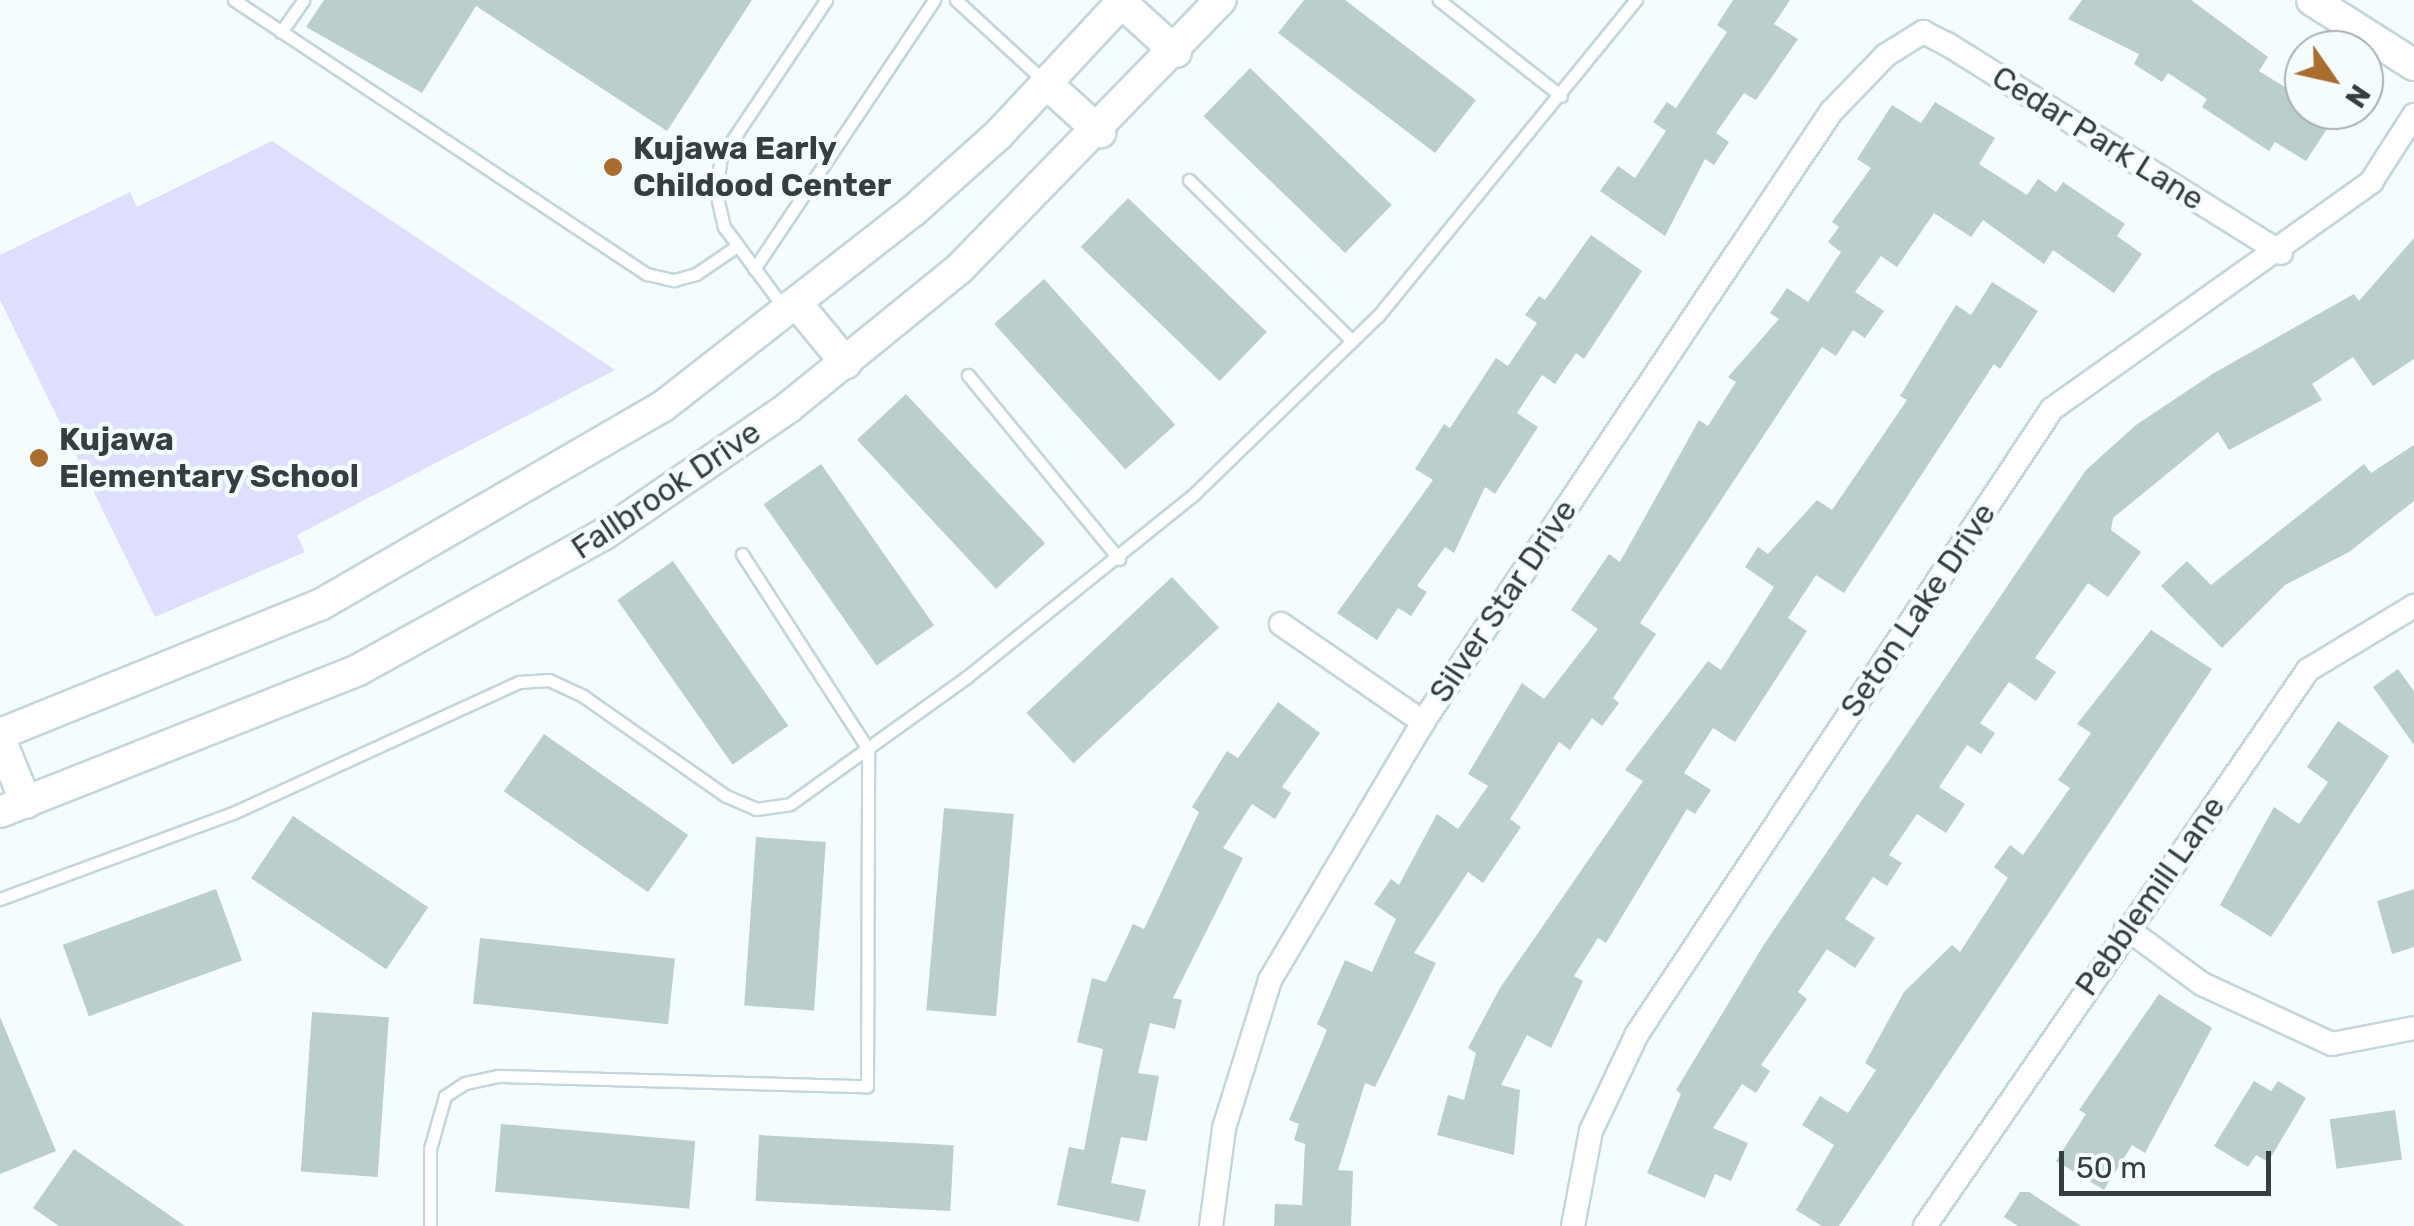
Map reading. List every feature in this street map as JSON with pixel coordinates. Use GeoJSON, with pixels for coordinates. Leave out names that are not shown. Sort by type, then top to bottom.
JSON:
{"type":"FeatureCollection","features":[{"type":"Feature","properties":{"kind":"street","name":"Fallbrook Drive"},"geometry":{"type":"LineString","coordinates":[[13,807],[264,713],[447,625],[603,535],[846,363],[960,268],[1100,132],[1221,0]]}},
{"type":"Feature","properties":{"kind":"street"},"geometry":{"type":"LineString","coordinates":[[2312,0],[2414,66]]}},
{"type":"Feature","properties":{"kind":"street"},"geometry":{"type":"LineString","coordinates":[[13,807],[0,736],[228,646],[408,559],[662,407],[794,310],[1047,84],[1122,1],[1176,52]]}},
{"type":"Feature","properties":{"kind":"street","name":"Cedar Park Lane"},"geometry":{"type":"LineString","coordinates":[[1912,39],[1923,32],[1947,44],[2281,254]]}},
{"type":"Feature","properties":{"kind":"street","name":"Silver Star Drive"},"geometry":{"type":"LineString","coordinates":[[1211,1226],[1224,1128],[1270,980],[1423,722],[1831,112],[1912,39]]}},
{"type":"Feature","properties":{"kind":"street"},"geometry":{"type":"LineString","coordinates":[[1047,84],[1100,132]]}},
{"type":"Feature","properties":{"kind":"street","name":"Seton Lake Drive"},"geometry":{"type":"LineString","coordinates":[[1573,1226],[1591,1131],[1637,1034],[2052,409],[2281,254],[2371,182],[2414,115]]}},
{"type":"Feature","properties":{"kind":"street"},"geometry":{"type":"LineString","coordinates":[[794,310],[846,363]]}},
{"type":"Feature","properties":{"kind":"street","name":"Pebblemill Lane"},"geometry":{"type":"LineString","coordinates":[[1925,1226],[2126,928],[2308,670],[2414,606]]}},
{"type":"Feature","properties":{"kind":"street"},"geometry":{"type":"LineString","coordinates":[[1281,624],[1423,722]]}},
{"type":"Feature","properties":{"kind":"street"},"geometry":{"type":"LineString","coordinates":[[2126,928],[2202,984],[2332,1044],[2414,1028]]}},
{"type":"Feature","properties":{"kind":"lane"},"geometry":{"type":"LineString","coordinates":[[234,0],[647,274],[674,280],[696,274],[738,246]]}},
{"type":"Feature","properties":{"kind":"lane"},"geometry":{"type":"LineString","coordinates":[[281,32],[303,0]]}},
{"type":"Feature","properties":{"kind":"lane"},"geometry":{"type":"LineString","coordinates":[[794,310],[754,269],[738,246],[716,192],[721,156],[826,0]]}},
{"type":"Feature","properties":{"kind":"lane"},"geometry":{"type":"LineString","coordinates":[[754,269],[934,0]]}},
{"type":"Feature","properties":{"kind":"lane"},"geometry":{"type":"LineString","coordinates":[[956,0],[1047,84]]}},
{"type":"Feature","properties":{"kind":"lane"},"geometry":{"type":"LineString","coordinates":[[1439,0],[1561,96]]}},
{"type":"Feature","properties":{"kind":"lane"},"geometry":{"type":"LineString","coordinates":[[0,899],[233,813],[518,682],[549,680],[584,696],[756,809],[790,804],[868,750],[1119,559],[1352,341],[1561,96],[1636,0]]}},
{"type":"Feature","properties":{"kind":"lane"},"geometry":{"type":"LineString","coordinates":[[1190,180],[1352,341]]}},
{"type":"Feature","properties":{"kind":"lane"},"geometry":{"type":"LineString","coordinates":[[968,375],[1119,559]]}},
{"type":"Feature","properties":{"kind":"lane"},"geometry":{"type":"LineString","coordinates":[[430,1226],[430,1149],[444,1096],[465,1083],[498,1076],[867,1086],[868,750],[742,554]]}},
{"type":"Feature","properties":{"kind":"water"},"geometry":{"type":"Polygon","coordinates":[[[272,141],[615,370],[297,535],[305,552],[155,617],[0,300],[0,255],[130,192],[137,207],[272,141]]]}},
{"type":"Feature","properties":{"kind":"building"},"geometry":{"type":"Polygon","coordinates":[[[324,0],[752,0],[667,131],[476,6],[422,93],[306,27],[324,0]]]}},
{"type":"Feature","properties":{"kind":"building"},"geometry":{"type":"Polygon","coordinates":[[[1304,0],[1345,0],[1476,100],[1435,153],[1278,33],[1304,0]]]}},
{"type":"Feature","properties":{"kind":"building"},"geometry":{"type":"Polygon","coordinates":[[[1733,0],[1790,0],[1774,24],[1798,39],[1756,100],[1744,93],[1716,133],[1729,142],[1714,165],[1705,159],[1665,236],[1600,191],[1618,166],[1635,178],[1666,131],[1653,122],[1667,102],[1676,108],[1727,32],[1717,25],[1733,0]]]}},
{"type":"Feature","properties":{"kind":"building"},"geometry":{"type":"Polygon","coordinates":[[[2082,0],[2191,0],[2268,57],[2259,71],[2284,87],[2284,130],[2326,130],[2306,161],[2275,142],[2269,151],[2202,107],[2207,99],[2168,73],[2162,82],[2134,64],[2139,54],[2068,19],[2082,0]]]}},
{"type":"Feature","properties":{"kind":"building"},"geometry":{"type":"Polygon","coordinates":[[[1250,68],[1392,205],[1345,253],[1203,116],[1250,68]]]}},
{"type":"Feature","properties":{"kind":"building"},"geometry":{"type":"Polygon","coordinates":[[[1935,102],[1995,138],[1979,164],[2027,195],[2038,179],[2056,192],[2063,182],[2125,224],[2117,236],[2142,254],[2114,293],[2053,250],[2044,264],[1983,220],[1971,237],[1934,213],[1897,267],[1881,256],[1855,292],[1884,311],[1865,338],[1853,330],[1836,356],[1822,347],[1640,623],[1656,634],[1613,698],[1619,703],[1602,726],[1592,718],[1570,750],[1559,742],[1510,819],[1521,827],[1483,883],[1468,872],[1414,953],[1436,963],[1375,1087],[1365,1083],[1338,1170],[1353,1171],[1351,1226],[1274,1226],[1275,1204],[1302,1205],[1305,1144],[1294,1140],[1299,1124],[1289,1120],[1327,1030],[1317,1024],[1345,960],[1372,972],[1396,919],[1374,904],[1391,879],[1399,885],[1437,814],[1458,829],[1488,786],[1468,774],[1522,683],[1544,699],[1598,629],[1571,610],[1609,554],[1620,562],[1699,420],[1708,426],[1736,382],[1728,377],[1779,319],[1770,313],[1787,288],[1808,302],[1841,252],[1828,242],[1839,227],[1832,222],[1871,168],[1857,159],[1892,105],[1921,123],[1935,102]]]}},
{"type":"Feature","properties":{"kind":"building"},"geometry":{"type":"Polygon","coordinates":[[[1128,198],[1267,332],[1220,381],[1081,247],[1128,198]]]}},
{"type":"Feature","properties":{"kind":"building"},"geometry":{"type":"Polygon","coordinates":[[[1591,235],[1642,271],[1584,359],[1576,353],[1555,384],[1542,375],[1517,413],[1538,427],[1495,494],[1485,487],[1454,553],[1445,547],[1417,586],[1427,592],[1411,616],[1398,608],[1377,640],[1337,613],[1433,480],[1415,469],[1444,424],[1450,428],[1496,358],[1508,366],[1537,323],[1525,315],[1539,296],[1545,300],[1591,235]]]}},
{"type":"Feature","properties":{"kind":"building"},"geometry":{"type":"Polygon","coordinates":[[[2414,238],[2414,359],[2373,386],[2353,357],[2312,384],[2322,400],[2229,450],[2218,432],[2113,518],[2111,530],[2141,552],[2108,597],[2088,583],[2035,658],[2056,672],[2036,701],[2009,682],[1980,723],[1995,733],[1981,754],[1967,745],[1939,787],[1965,804],[1946,833],[1917,814],[1889,855],[1902,863],[1887,886],[1873,877],[1845,919],[1875,938],[1855,968],[1827,949],[1798,992],[1807,999],[1761,1065],[1770,1071],[1756,1093],[1742,1084],[1713,1128],[1748,1143],[1731,1181],[1715,1174],[1705,1198],[1647,1173],[1681,1094],[1676,1090],[1763,946],[2086,470],[2136,425],[2214,373],[2354,294],[2359,301],[2414,238]]]}},
{"type":"Feature","properties":{"kind":"building"},"geometry":{"type":"Polygon","coordinates":[[[1044,279],[1175,425],[1125,469],[994,324],[1044,279]]]}},
{"type":"Feature","properties":{"kind":"building"},"geometry":{"type":"Polygon","coordinates":[[[1992,282],[2038,311],[2000,369],[1994,364],[1844,593],[1816,575],[1788,618],[1807,631],[1735,742],[1713,728],[1684,773],[1711,790],[1695,814],[1687,809],[1606,943],[1598,938],[1574,976],[1583,981],[1551,1048],[1527,1035],[1501,1085],[1520,1090],[1514,1155],[1437,1135],[1448,1095],[1464,1100],[1476,1053],[1468,1048],[1500,988],[1643,781],[1625,770],[1708,661],[1721,670],[1774,587],[1745,567],[1758,547],[1768,554],[1817,500],[1832,510],[1907,400],[1900,396],[1956,305],[1971,315],[1992,282]]]}},
{"type":"Feature","properties":{"kind":"building"},"geometry":{"type":"Polygon","coordinates":[[[906,394],[1045,543],[996,589],[857,440],[906,394]]]}},
{"type":"Feature","properties":{"kind":"building"},"geometry":{"type":"Polygon","coordinates":[[[2414,445],[2414,501],[2349,552],[2285,585],[2222,648],[2161,586],[2187,561],[2211,585],[2364,464],[2371,473],[2414,445]]]}},
{"type":"Feature","properties":{"kind":"building"},"geometry":{"type":"Polygon","coordinates":[[[821,464],[934,625],[877,666],[764,504],[821,464]]]}},
{"type":"Feature","properties":{"kind":"building"},"geometry":{"type":"Polygon","coordinates":[[[673,561],[788,726],[733,765],[617,600],[673,561]]]}},
{"type":"Feature","properties":{"kind":"building"},"geometry":{"type":"Polygon","coordinates":[[[1172,577],[1219,627],[1074,763],[1026,713],[1172,577]]]}},
{"type":"Feature","properties":{"kind":"building"},"geometry":{"type":"Polygon","coordinates":[[[2151,630],[2212,669],[1839,1226],[1822,1226],[1796,1210],[1834,1145],[1802,1125],[1820,1096],[1848,1113],[1876,1070],[1865,1063],[1904,992],[1952,945],[1960,952],[2008,878],[1994,867],[2010,845],[2023,855],[2070,788],[2058,780],[2091,733],[2077,724],[2151,630]]]}},
{"type":"Feature","properties":{"kind":"building"},"geometry":{"type":"Polygon","coordinates":[[[2398,669],[2414,691],[2414,745],[2373,687],[2398,669]]]}},
{"type":"Feature","properties":{"kind":"building"},"geometry":{"type":"Polygon","coordinates":[[[1278,702],[1320,733],[1282,787],[1291,793],[1275,819],[1252,804],[1223,848],[1243,858],[1173,998],[1182,1000],[1175,1029],[1150,1023],[1138,1073],[1159,1076],[1147,1141],[1121,1137],[1111,1183],[1146,1190],[1139,1222],[1057,1205],[1069,1147],[1084,1150],[1103,1049],[1077,1042],[1092,978],[1106,982],[1133,924],[1144,929],[1199,812],[1192,807],[1227,751],[1238,758],[1278,702]]]}},
{"type":"Feature","properties":{"kind":"building"},"geometry":{"type":"Polygon","coordinates":[[[2338,721],[2389,756],[2271,937],[2220,905],[2274,807],[2299,824],[2328,782],[2307,767],[2338,721]]]}},
{"type":"Feature","properties":{"kind":"building"},"geometry":{"type":"Polygon","coordinates":[[[544,734],[688,835],[648,892],[504,791],[544,734]]]}},
{"type":"Feature","properties":{"kind":"building"},"geometry":{"type":"Polygon","coordinates":[[[944,808],[1014,814],[996,1016],[926,1010],[944,808]]]}},
{"type":"Feature","properties":{"kind":"building"},"geometry":{"type":"Polygon","coordinates":[[[293,816],[428,907],[386,969],[251,878],[293,816]]]}},
{"type":"Feature","properties":{"kind":"building"},"geometry":{"type":"Polygon","coordinates":[[[756,837],[826,842],[814,1010],[744,1006],[756,837]]]}},
{"type":"Feature","properties":{"kind":"building"},"geometry":{"type":"Polygon","coordinates":[[[216,889],[242,960],[89,1016],[63,945],[216,889]]]}},
{"type":"Feature","properties":{"kind":"building"},"geometry":{"type":"Polygon","coordinates":[[[2414,889],[2414,947],[2392,954],[2377,901],[2414,889]]]}},
{"type":"Feature","properties":{"kind":"building"},"geometry":{"type":"Polygon","coordinates":[[[480,938],[675,958],[668,1024],[473,1004],[480,938]]]}},
{"type":"Feature","properties":{"kind":"building"},"geometry":{"type":"Polygon","coordinates":[[[2159,994],[2212,1028],[2145,1153],[2132,1145],[2104,1190],[2056,1161],[2086,1114],[2079,1110],[2159,994]]]}},
{"type":"Feature","properties":{"kind":"building"},"geometry":{"type":"Polygon","coordinates":[[[312,1012],[389,1017],[378,1177],[301,1172],[312,1012]]]}},
{"type":"Feature","properties":{"kind":"building"},"geometry":{"type":"Polygon","coordinates":[[[0,1017],[56,1151],[0,1174],[0,1017]]]}},
{"type":"Feature","properties":{"kind":"building"},"geometry":{"type":"Polygon","coordinates":[[[2254,1081],[2271,1091],[2278,1081],[2306,1098],[2268,1162],[2256,1155],[2248,1167],[2214,1146],[2254,1081]]]}},
{"type":"Feature","properties":{"kind":"building"},"geometry":{"type":"Polygon","coordinates":[[[2395,1110],[2402,1160],[2337,1169],[2330,1119],[2395,1110]]]}},
{"type":"Feature","properties":{"kind":"building"},"geometry":{"type":"Polygon","coordinates":[[[501,1124],[695,1141],[689,1209],[495,1192],[501,1124]]]}},
{"type":"Feature","properties":{"kind":"building"},"geometry":{"type":"Polygon","coordinates":[[[759,1135],[954,1145],[950,1211],[756,1201],[759,1135]]]}},
{"type":"Feature","properties":{"kind":"building"},"geometry":{"type":"Polygon","coordinates":[[[74,1149],[185,1226],[59,1226],[33,1208],[74,1149]]]}},
{"type":"Feature","properties":{"kind":"building"},"geometry":{"type":"Polygon","coordinates":[[[2020,1192],[2029,1192],[2081,1226],[2018,1226],[2004,1217],[2020,1192]]]}},
{"type":"Feature","properties":{"kind":"place","name":"Kujawa Early Childood Center"},"geometry":{"type":"Point","coordinates":[613,167]}},
{"type":"Feature","properties":{"kind":"place","name":"Kujawa Elementary School"},"geometry":{"type":"Point","coordinates":[39,458]}}]}
